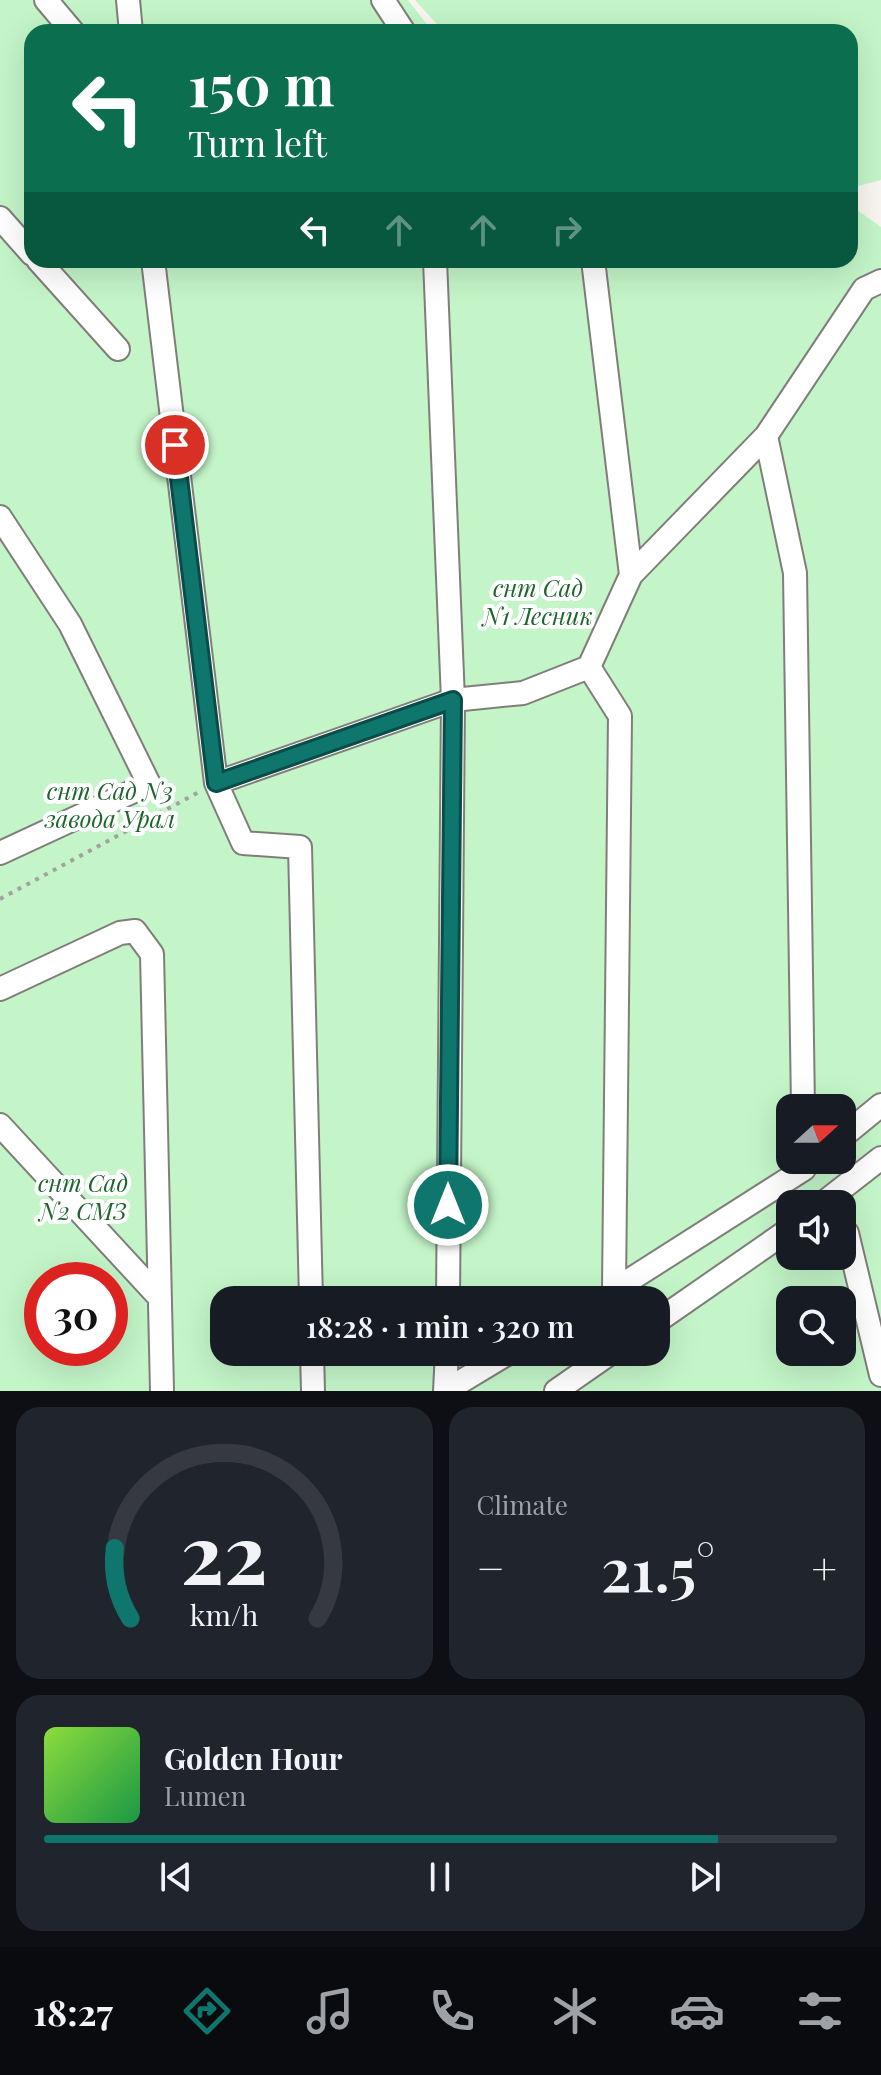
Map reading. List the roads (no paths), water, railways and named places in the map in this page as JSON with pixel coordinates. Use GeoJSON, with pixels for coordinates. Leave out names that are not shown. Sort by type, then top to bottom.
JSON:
{"type":"FeatureCollection","features":[{"type":"Feature","properties":{"kind":"street"},"geometry":{"type":"LineString","coordinates":[[46,0],[66,24]]}},
{"type":"Feature","properties":{"kind":"street"},"geometry":{"type":"LineString","coordinates":[[128,0],[130,24]]}},
{"type":"Feature","properties":{"kind":"street"},"geometry":{"type":"LineString","coordinates":[[383,0],[399,24]]}},
{"type":"Feature","properties":{"kind":"street"},"geometry":{"type":"LineString","coordinates":[[0,218],[24,245]]}},
{"type":"Feature","properties":{"kind":"street"},"geometry":{"type":"LineString","coordinates":[[45,268],[118,349]]}},
{"type":"Feature","properties":{"kind":"street"},"geometry":{"type":"LineString","coordinates":[[154,268],[216,783],[243,843],[300,847],[311,1286]]}},
{"type":"Feature","properties":{"kind":"street"},"geometry":{"type":"LineString","coordinates":[[435,268],[453,700],[448,1286]]}},
{"type":"Feature","properties":{"kind":"street"},"geometry":{"type":"LineString","coordinates":[[594,268],[631,575]]}},
{"type":"Feature","properties":{"kind":"street"},"geometry":{"type":"LineString","coordinates":[[216,783],[453,700],[523,693],[589,667],[631,575],[766,436],[864,289],[881,281]]}},
{"type":"Feature","properties":{"kind":"street"},"geometry":{"type":"LineString","coordinates":[[766,436],[795,573],[803,1094]]}},
{"type":"Feature","properties":{"kind":"street"},"geometry":{"type":"LineString","coordinates":[[0,517],[70,624],[149,784],[0,853]]}},
{"type":"Feature","properties":{"kind":"street"},"geometry":{"type":"LineString","coordinates":[[589,667],[620,716],[610,1286]]}},
{"type":"Feature","properties":{"kind":"street"},"geometry":{"type":"LineString","coordinates":[[0,989],[120,933],[135,931],[152,954],[162,1391]]}},
{"type":"Feature","properties":{"kind":"street"},"geometry":{"type":"LineString","coordinates":[[856,1126],[881,1105]]}},
{"type":"Feature","properties":{"kind":"street"},"geometry":{"type":"LineString","coordinates":[[0,1125],[159,1297]]}},
{"type":"Feature","properties":{"kind":"street"},"geometry":{"type":"LineString","coordinates":[[840,1190],[881,1158]]}},
{"type":"Feature","properties":{"kind":"street"},"geometry":{"type":"LineString","coordinates":[[626,1286],[792,1174]]}},
{"type":"Feature","properties":{"kind":"street"},"geometry":{"type":"LineString","coordinates":[[670,1312],[776,1239]]}},
{"type":"Feature","properties":{"kind":"street"},"geometry":{"type":"LineString","coordinates":[[856,1269],[879,1360]]}},
{"type":"Feature","properties":{"kind":"street"},"geometry":{"type":"LineString","coordinates":[[312,1366],[313,1391]]}},
{"type":"Feature","properties":{"kind":"street"},"geometry":{"type":"LineString","coordinates":[[446,1390],[447,1366]]}},
{"type":"Feature","properties":{"kind":"street"},"geometry":{"type":"LineString","coordinates":[[446,1390],[486,1366]]}},
{"type":"Feature","properties":{"kind":"street"},"geometry":{"type":"LineString","coordinates":[[556,1391],[592,1366]]}},
{"type":"Feature","properties":{"kind":"park label","name":"снт Сад N1 Лесник"},"geometry":{"type":"Point","coordinates":[538,603]}},
{"type":"Feature","properties":{"kind":"park label","name":"снт Сад N3 завода Урал"},"geometry":{"type":"Point","coordinates":[110,806]}},
{"type":"Feature","properties":{"kind":"park label","name":"снт Сад N2 СМЗ"},"geometry":{"type":"Point","coordinates":[83,1198]}}]}
